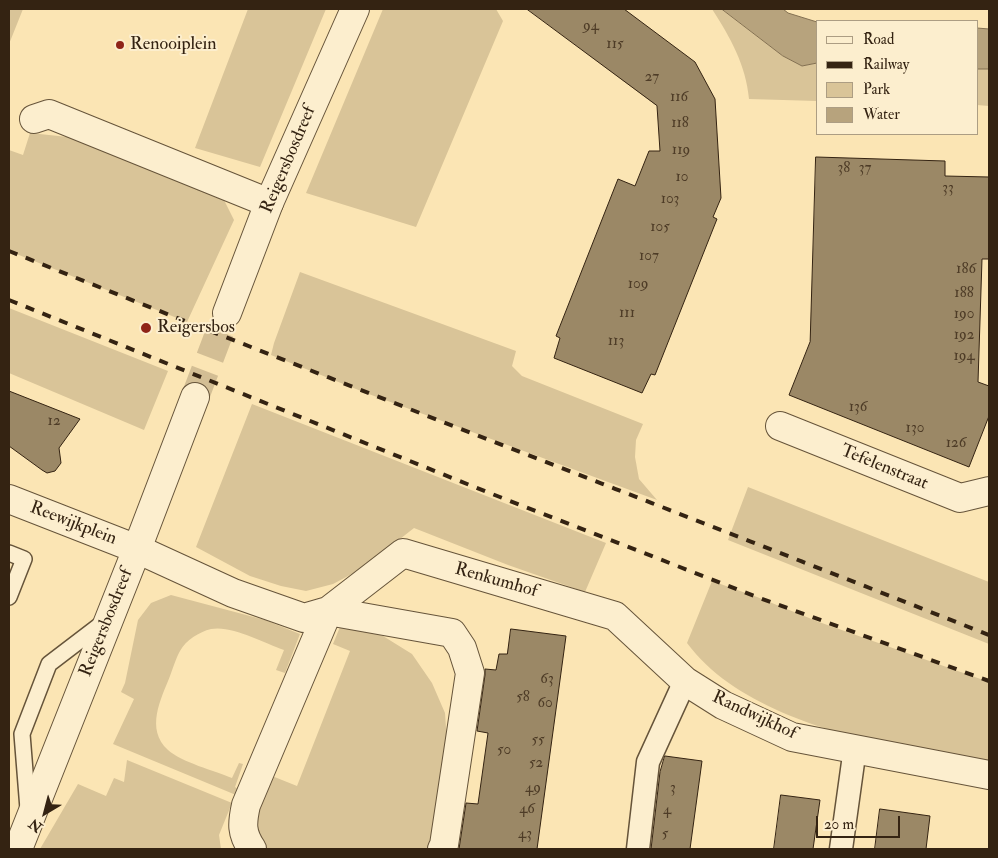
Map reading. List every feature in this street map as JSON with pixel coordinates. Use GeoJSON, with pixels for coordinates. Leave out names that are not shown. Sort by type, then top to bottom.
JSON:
{"type":"FeatureCollection","features":[{"type":"Feature","properties":{"kind":"street","name":"Reigersbosdreef"},"geometry":{"type":"LineString","coordinates":[[227,314],[269,203],[355,9]]}},
{"type":"Feature","properties":{"kind":"street"},"geometry":{"type":"LineString","coordinates":[[34,120],[49,114],[269,203]]}},
{"type":"Feature","properties":{"kind":"street","name":"Reigersbosdreef"},"geometry":{"type":"LineString","coordinates":[[18,849],[195,397]]}},
{"type":"Feature","properties":{"kind":"street","name":"Tefelenstraat"},"geometry":{"type":"LineString","coordinates":[[780,426],[960,498],[989,489]]}},
{"type":"Feature","properties":{"kind":"street","name":"Reewijkplein"},"geometry":{"type":"LineString","coordinates":[[9,499],[137,549]]}},
{"type":"Feature","properties":{"kind":"street","name":"Renkumhof"},"geometry":{"type":"LineString","coordinates":[[137,549],[233,593],[304,618],[328,611],[403,553],[615,616],[665,661]]}},
{"type":"Feature","properties":{"kind":"street","name":"Renkumhof"},"geometry":{"type":"LineString","coordinates":[[252,849],[245,838],[243,819],[246,805],[328,611]]}},
{"type":"Feature","properties":{"kind":"street","name":"Renkumhof"},"geometry":{"type":"LineString","coordinates":[[328,611],[452,633],[462,648],[470,674],[442,849]]}},
{"type":"Feature","properties":{"kind":"street","name":"Randwijkhof"},"geometry":{"type":"LineString","coordinates":[[665,661],[685,681],[723,705],[792,737],[989,775]]}},
{"type":"Feature","properties":{"kind":"street"},"geometry":{"type":"LineString","coordinates":[[638,849],[648,762],[685,681]]}},
{"type":"Feature","properties":{"kind":"street"},"geometry":{"type":"LineString","coordinates":[[842,849],[855,748]]}},
{"type":"Feature","properties":{"kind":"lane"},"geometry":{"type":"LineString","coordinates":[[9,553],[24,559],[9,597]]}},
{"type":"Feature","properties":{"kind":"lane"},"geometry":{"type":"LineString","coordinates":[[29,819],[22,734],[49,664],[110,618]]}},
{"type":"Feature","properties":{"kind":"green space"},"geometry":{"type":"Polygon","coordinates":[[[9,9],[23,9],[9,44],[9,9]]]}},
{"type":"Feature","properties":{"kind":"green space"},"geometry":{"type":"Polygon","coordinates":[[[248,9],[326,9],[260,167],[195,148],[248,9]]]}},
{"type":"Feature","properties":{"kind":"green space"},"geometry":{"type":"Polygon","coordinates":[[[383,9],[496,9],[503,21],[416,227],[306,193],[383,9]]]}},
{"type":"Feature","properties":{"kind":"green space"},"geometry":{"type":"Polygon","coordinates":[[[712,9],[722,9],[783,56],[802,66],[816,63],[816,101],[749,99],[741,63],[725,30],[712,9]]]}},
{"type":"Feature","properties":{"kind":"green space"},"geometry":{"type":"Polygon","coordinates":[[[978,69],[989,69],[989,106],[978,105],[978,69]]]}},
{"type":"Feature","properties":{"kind":"green space"},"geometry":{"type":"Polygon","coordinates":[[[30,133],[87,139],[219,190],[234,220],[187,322],[9,251],[9,150],[23,155],[30,133]]]}},
{"type":"Feature","properties":{"kind":"green space"},"geometry":{"type":"Polygon","coordinates":[[[300,272],[516,351],[512,366],[522,376],[643,424],[636,440],[635,457],[639,479],[657,500],[366,393],[271,355],[300,272]]]}},
{"type":"Feature","properties":{"kind":"green space"},"geometry":{"type":"Polygon","coordinates":[[[9,308],[168,371],[144,430],[9,373],[9,308]]]}},
{"type":"Feature","properties":{"kind":"green space"},"geometry":{"type":"Polygon","coordinates":[[[252,404],[606,543],[585,592],[508,565],[414,528],[363,568],[333,584],[306,591],[281,586],[250,576],[196,547],[252,404]]]}},
{"type":"Feature","properties":{"kind":"green space"},"geometry":{"type":"Polygon","coordinates":[[[748,487],[989,582],[989,644],[728,540],[748,487]]]}},
{"type":"Feature","properties":{"kind":"green space"},"geometry":{"type":"Polygon","coordinates":[[[712,581],[819,622],[989,682],[989,762],[907,749],[839,733],[781,712],[728,683],[706,664],[687,643],[712,581]]]}},
{"type":"Feature","properties":{"kind":"green space"},"geometry":{"type":"Polygon","coordinates":[[[171,595],[265,620],[300,634],[285,673],[276,670],[284,650],[248,635],[219,628],[206,630],[193,637],[183,647],[176,660],[157,714],[157,733],[161,742],[168,750],[181,758],[232,778],[239,763],[243,764],[235,787],[238,789],[236,795],[113,744],[134,699],[121,692],[125,683],[138,620],[151,603],[171,595]]]}},
{"type":"Feature","properties":{"kind":"green space"},"geometry":{"type":"Polygon","coordinates":[[[342,622],[383,636],[412,654],[432,683],[445,713],[447,743],[430,849],[267,849],[262,844],[253,820],[267,774],[297,786],[350,651],[333,644],[342,622]]]}},
{"type":"Feature","properties":{"kind":"green space"},"geometry":{"type":"Polygon","coordinates":[[[127,760],[232,803],[219,835],[221,849],[40,849],[78,784],[106,796],[114,778],[124,782],[127,760]]]}},
{"type":"Feature","properties":{"kind":"water"},"geometry":{"type":"Polygon","coordinates":[[[722,9],[783,9],[788,13],[816,22],[816,63],[802,66],[783,56],[722,9]]]}},
{"type":"Feature","properties":{"kind":"water"},"geometry":{"type":"Polygon","coordinates":[[[978,28],[989,29],[989,69],[978,69],[978,28]]]}},
{"type":"Feature","properties":{"kind":"building"},"geometry":{"type":"Polygon","coordinates":[[[527,9],[624,9],[695,62],[715,99],[721,198],[713,217],[717,219],[655,375],[651,374],[642,393],[554,358],[560,338],[556,336],[618,179],[635,186],[649,151],[660,151],[657,106],[527,9]]]}},
{"type":"Feature","properties":{"kind":"building"},"geometry":{"type":"Polygon","coordinates":[[[816,157],[945,161],[945,176],[989,177],[989,259],[982,259],[978,382],[989,386],[989,416],[969,467],[789,395],[810,342],[816,157]]]}},
{"type":"Feature","properties":{"kind":"building"},"geometry":{"type":"Polygon","coordinates":[[[9,391],[80,419],[59,448],[61,463],[55,471],[47,473],[9,446],[9,391]]]}},
{"type":"Feature","properties":{"kind":"building"},"geometry":{"type":"Polygon","coordinates":[[[511,629],[566,636],[537,849],[459,849],[466,803],[478,804],[488,733],[477,731],[485,669],[496,670],[499,654],[507,654],[511,629]]]}},
{"type":"Feature","properties":{"kind":"building"},"geometry":{"type":"Polygon","coordinates":[[[665,756],[702,761],[690,849],[651,849],[660,772],[665,756]]]}},
{"type":"Feature","properties":{"kind":"building"},"geometry":{"type":"Polygon","coordinates":[[[781,795],[820,800],[813,849],[774,849],[781,795]]]}},
{"type":"Feature","properties":{"kind":"building"},"geometry":{"type":"Polygon","coordinates":[[[880,809],[930,816],[926,849],[875,849],[880,809]]]}},
{"type":"Feature","properties":{"kind":"tunnel"},"geometry":{"type":"LineString","coordinates":[[195,397],[227,313]]}},
{"type":"Feature","properties":{"kind":"railway"},"geometry":{"type":"LineString","coordinates":[[9,251],[989,635]]}},
{"type":"Feature","properties":{"kind":"railway"},"geometry":{"type":"LineString","coordinates":[[9,300],[487,492],[757,597],[989,681]]}},
{"type":"Feature","properties":{"kind":"place","name":"Renooiplein"},"geometry":{"type":"Point","coordinates":[120,45]}},
{"type":"Feature","properties":{"kind":"place","name":"Reigersbos"},"geometry":{"type":"Point","coordinates":[146,328]}}]}
